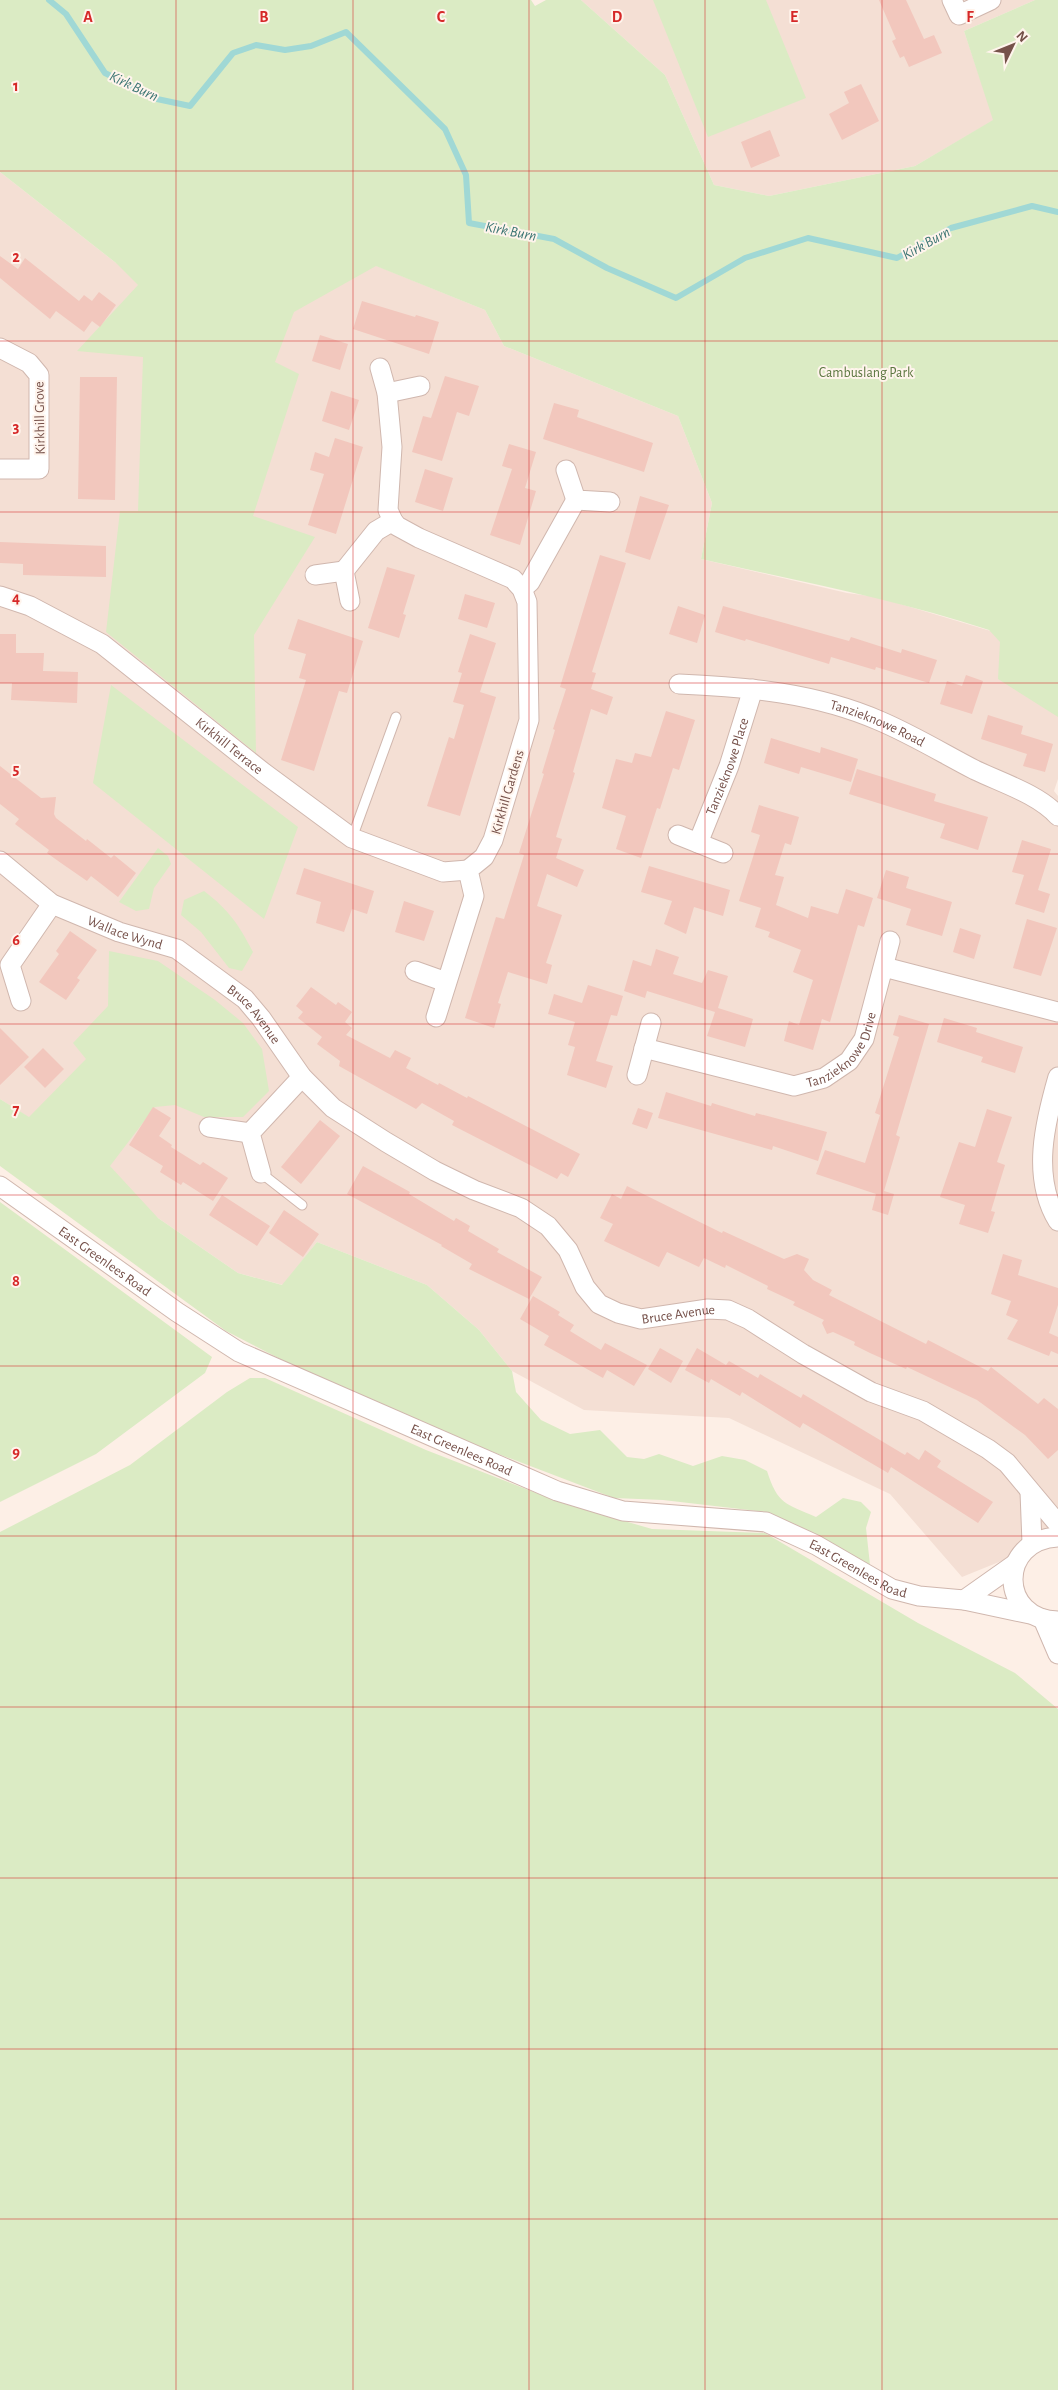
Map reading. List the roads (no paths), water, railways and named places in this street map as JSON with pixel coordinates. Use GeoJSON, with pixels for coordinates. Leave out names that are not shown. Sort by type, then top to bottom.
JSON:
{"type":"FeatureCollection","features":[{"type":"Feature","properties":{"kind":"street"},"geometry":{"type":"LineString","coordinates":[[955,8],[991,0]]}},
{"type":"Feature","properties":{"kind":"street","name":"Kirkhill Grove"},"geometry":{"type":"LineString","coordinates":[[0,348],[29,363],[39,375],[39,469],[0,469]]}},
{"type":"Feature","properties":{"kind":"street"},"geometry":{"type":"LineString","coordinates":[[380,368],[387,393],[392,447],[388,510],[397,526],[419,538],[513,579],[522,589],[530,582],[576,500],[566,470]]}},
{"type":"Feature","properties":{"kind":"street"},"geometry":{"type":"LineString","coordinates":[[387,393],[420,386]]}},
{"type":"Feature","properties":{"kind":"street"},"geometry":{"type":"LineString","coordinates":[[576,500],[610,502]]}},
{"type":"Feature","properties":{"kind":"street"},"geometry":{"type":"LineString","coordinates":[[315,575],[344,571],[376,531],[393,521]]}},
{"type":"Feature","properties":{"kind":"street"},"geometry":{"type":"LineString","coordinates":[[344,571],[350,601]]}},
{"type":"Feature","properties":{"kind":"street","name":"Kirkhill Gardens"},"geometry":{"type":"LineString","coordinates":[[468,870],[484,856],[493,840],[529,720],[527,602],[522,589]]}},
{"type":"Feature","properties":{"kind":"street","name":"Kirkhill Terrace"},"geometry":{"type":"LineString","coordinates":[[0,596],[30,606],[102,644],[264,773],[352,838],[443,872],[468,870]]}},
{"type":"Feature","properties":{"kind":"street","name":"Tanzieknowe Road"},"geometry":{"type":"LineString","coordinates":[[679,684],[753,689],[803,696],[835,704],[881,721],[1025,794],[1052,810],[1058,816]]}},
{"type":"Feature","properties":{"kind":"street","name":"Tanzieknowe Place"},"geometry":{"type":"LineString","coordinates":[[698,843],[729,766],[753,689]]}},
{"type":"Feature","properties":{"kind":"street"},"geometry":{"type":"LineString","coordinates":[[678,835],[723,853]]}},
{"type":"Feature","properties":{"kind":"street","name":"Wallace Wynd"},"geometry":{"type":"LineString","coordinates":[[0,861],[52,904],[119,932],[177,949],[196,963]]}},
{"type":"Feature","properties":{"kind":"street"},"geometry":{"type":"LineString","coordinates":[[436,1016],[474,896],[468,870]]}},
{"type":"Feature","properties":{"kind":"street"},"geometry":{"type":"LineString","coordinates":[[21,1001],[5,964],[52,904]]}},
{"type":"Feature","properties":{"kind":"street","name":"Tanzieknowe Drive"},"geometry":{"type":"LineString","coordinates":[[644,1048],[794,1086],[814,1082],[829,1076],[849,1060],[864,1039],[890,941]]}},
{"type":"Feature","properties":{"kind":"street","name":"Bruce Avenue"},"geometry":{"type":"LineString","coordinates":[[196,963],[245,999],[261,1018],[302,1077],[333,1108],[386,1142],[474,1190],[521,1208],[548,1226],[568,1250],[585,1287],[599,1304],[618,1313],[641,1319],[708,1309],[728,1310],[748,1318],[803,1354],[871,1392],[923,1411],[988,1449],[1007,1463],[1058,1524]]}},
{"type":"Feature","properties":{"kind":"street"},"geometry":{"type":"LineString","coordinates":[[884,967],[1058,1012]]}},
{"type":"Feature","properties":{"kind":"street"},"geometry":{"type":"LineString","coordinates":[[415,971],[446,982]]}},
{"type":"Feature","properties":{"kind":"street"},"geometry":{"type":"LineString","coordinates":[[637,1075],[651,1023]]}},
{"type":"Feature","properties":{"kind":"street"},"geometry":{"type":"LineString","coordinates":[[1058,1076],[1042,1153],[1051,1209],[1058,1220]]}},
{"type":"Feature","properties":{"kind":"street"},"geometry":{"type":"LineString","coordinates":[[250,1133],[302,1077]]}},
{"type":"Feature","properties":{"kind":"street"},"geometry":{"type":"LineString","coordinates":[[209,1127],[250,1133]]}},
{"type":"Feature","properties":{"kind":"street"},"geometry":{"type":"LineString","coordinates":[[250,1133],[261,1173]]}},
{"type":"Feature","properties":{"kind":"street","name":"East Greenlees Road"},"geometry":{"type":"LineString","coordinates":[[0,1186],[177,1312],[239,1352],[440,1441],[557,1490],[623,1511],[766,1522],[816,1546],[892,1589],[919,1596],[964,1600],[1044,1618]]}},
{"type":"Feature","properties":{"kind":"street"},"geometry":{"type":"LineString","coordinates":[[1030,1492],[1032,1543]]}},
{"type":"Feature","properties":{"kind":"street"},"geometry":{"type":"LineString","coordinates":[[1058,1536],[1045,1537],[1032,1543],[1022,1552],[1015,1564],[1012,1578],[1014,1591],[1021,1604],[1044,1618],[1058,1654]]}},
{"type":"Feature","properties":{"kind":"street"},"geometry":{"type":"LineString","coordinates":[[964,1600],[1015,1564]]}},
{"type":"Feature","properties":{"kind":"lane"},"geometry":{"type":"LineString","coordinates":[[352,838],[396,718]]}},
{"type":"Feature","properties":{"kind":"lane"},"geometry":{"type":"LineString","coordinates":[[261,1173],[302,1205]]}},
{"type":"Feature","properties":{"kind":"waterway","name":"Kirk Burn"},"geometry":{"type":"LineString","coordinates":[[49,0],[66,14],[105,73],[157,99],[190,106],[233,53],[256,45],[285,50],[311,46],[346,32],[445,129],[466,175],[469,223],[554,239],[607,268],[676,298],[745,258],[808,238],[897,258],[951,228],[1032,206],[1058,212]]}},
{"type":"Feature","properties":{"kind":"park label","name":"Cambuslang Park"},"geometry":{"type":"Point","coordinates":[866,372]}}]}
